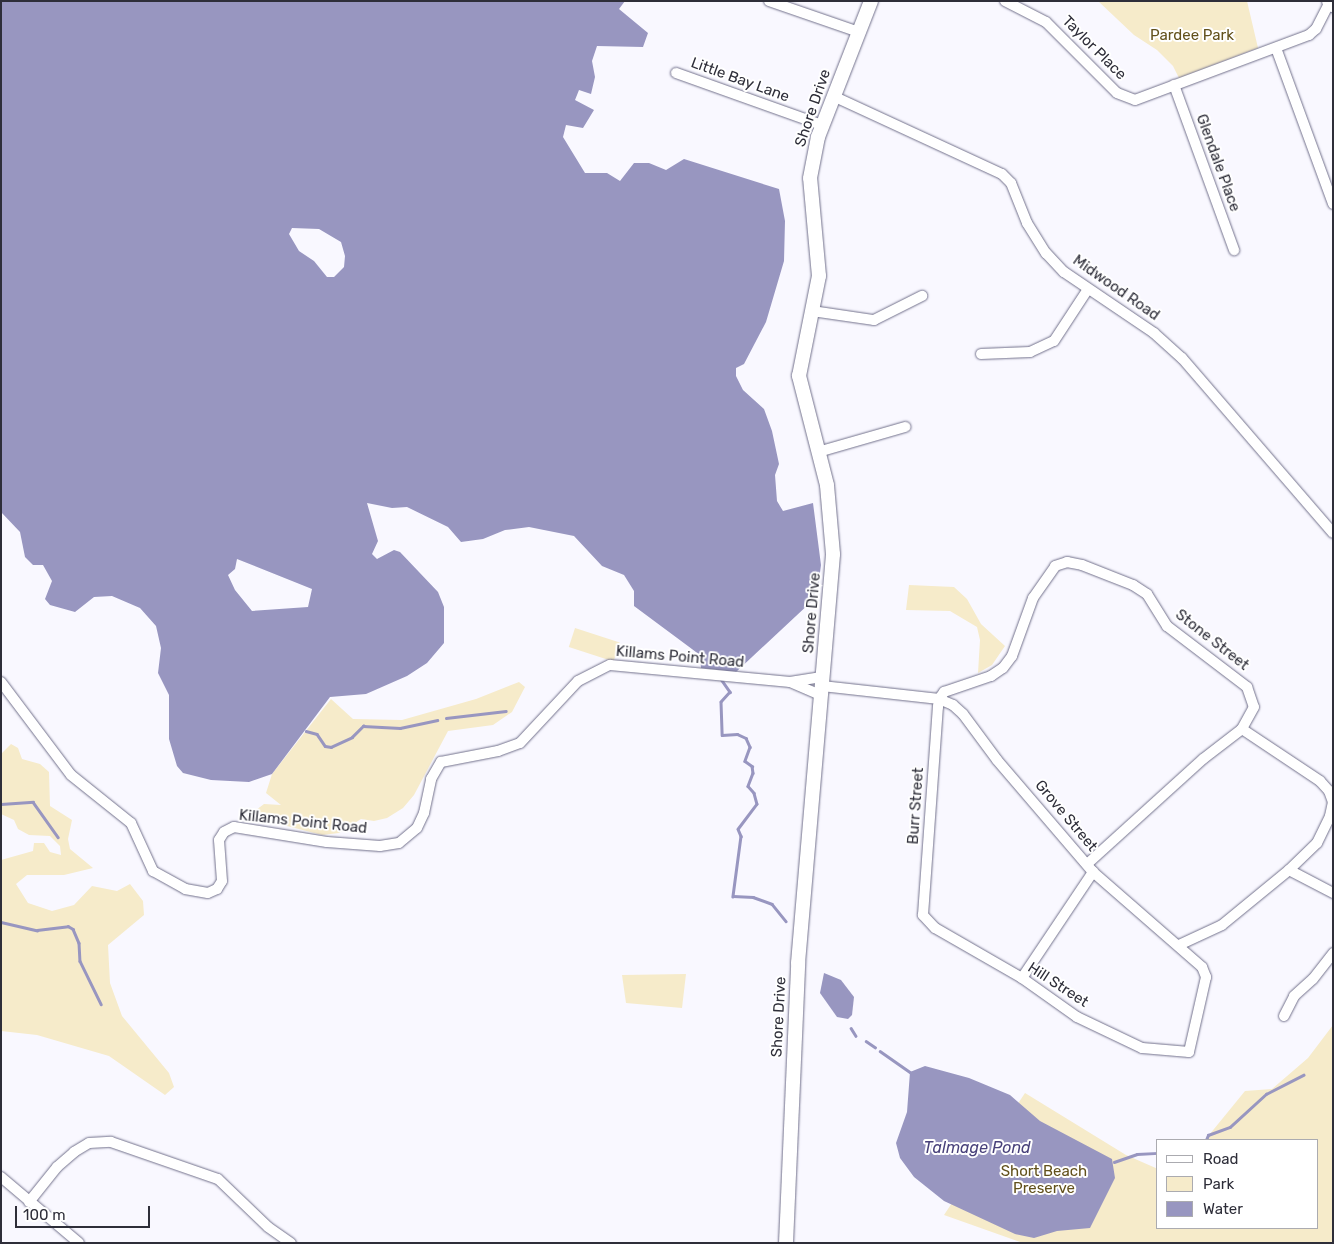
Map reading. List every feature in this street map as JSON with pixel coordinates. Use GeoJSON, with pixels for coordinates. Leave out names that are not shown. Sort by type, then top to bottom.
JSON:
{"type":"FeatureCollection","features":[{"type":"Feature","properties":{"kind":"main road","name":"Shore Drive"},"geometry":{"type":"LineString","coordinates":[[786,1243],[798,963],[833,539],[828,494],[799,372],[812,311],[819,263],[810,178],[822,125],[871,1]]}},
{"type":"Feature","properties":{"kind":"street"},"geometry":{"type":"LineString","coordinates":[[769,1],[859,32]]}},
{"type":"Feature","properties":{"kind":"street","name":"Taylor Place"},"geometry":{"type":"LineString","coordinates":[[1005,1],[1046,22],[1117,93],[1135,100],[1174,85]]}},
{"type":"Feature","properties":{"kind":"street"},"geometry":{"type":"LineString","coordinates":[[1174,85],[1309,35],[1316,29],[1330,3]]}},
{"type":"Feature","properties":{"kind":"street"},"geometry":{"type":"LineString","coordinates":[[1276,48],[1333,204]]}},
{"type":"Feature","properties":{"kind":"street","name":"Little Bay Lane"},"geometry":{"type":"LineString","coordinates":[[676,73],[822,125]]}},
{"type":"Feature","properties":{"kind":"street","name":"Glendale Place"},"geometry":{"type":"LineString","coordinates":[[1174,85],[1234,250]]}},
{"type":"Feature","properties":{"kind":"street","name":"Midwood Road"},"geometry":{"type":"LineString","coordinates":[[833,96],[1002,174],[1011,183],[1028,223],[1046,253],[1088,289],[1154,333],[1182,358],[1333,532]]}},
{"type":"Feature","properties":{"kind":"street"},"geometry":{"type":"LineString","coordinates":[[981,354],[1030,352],[1054,341],[1088,289]]}},
{"type":"Feature","properties":{"kind":"street"},"geometry":{"type":"LineString","coordinates":[[812,311],[874,320],[922,296]]}},
{"type":"Feature","properties":{"kind":"street"},"geometry":{"type":"LineString","coordinates":[[818,452],[905,427]]}},
{"type":"Feature","properties":{"kind":"street","name":"Stone Street"},"geometry":{"type":"LineString","coordinates":[[939,699],[950,687],[991,676],[1003,668],[1012,656],[1045,577],[1055,566],[1067,562],[1133,585],[1147,594],[1167,626],[1248,686],[1254,707],[1242,729],[1203,759],[1090,868],[1022,978]]}},
{"type":"Feature","properties":{"kind":"street","name":"Killams Point Road"},"geometry":{"type":"LineString","coordinates":[[1,682],[71,775],[131,823],[153,872],[170,882],[200,893],[214,892],[220,886],[223,875],[219,840],[224,832],[234,828],[328,842],[380,846],[399,842],[417,828],[424,813],[431,778],[441,762],[498,751],[520,743],[578,681],[610,664],[821,686]]}},
{"type":"Feature","properties":{"kind":"street","name":"Killams Point Road"},"geometry":{"type":"LineString","coordinates":[[790,682],[821,686]]}},
{"type":"Feature","properties":{"kind":"street","name":"Grove Street"},"geometry":{"type":"LineString","coordinates":[[821,686],[939,699],[953,705],[963,714],[997,760],[1090,868],[1202,967],[1206,977],[1189,1052]]}},
{"type":"Feature","properties":{"kind":"street","name":"Burr Street"},"geometry":{"type":"LineString","coordinates":[[923,915],[939,699]]}},
{"type":"Feature","properties":{"kind":"street"},"geometry":{"type":"LineString","coordinates":[[1179,945],[1222,925],[1289,870],[1317,843],[1325,830],[1333,802],[1329,791],[1314,776],[1242,729]]}},
{"type":"Feature","properties":{"kind":"street"},"geometry":{"type":"LineString","coordinates":[[1289,870],[1333,894]]}},
{"type":"Feature","properties":{"kind":"street","name":"Hill Street"},"geometry":{"type":"LineString","coordinates":[[923,915],[935,928],[1022,978],[1076,1017],[1126,1038],[1132,1044],[1158,1050],[1189,1052]]}},
{"type":"Feature","properties":{"kind":"street"},"geometry":{"type":"LineString","coordinates":[[1284,1016],[1294,996],[1314,979],[1333,952]]}},
{"type":"Feature","properties":{"kind":"street"},"geometry":{"type":"LineString","coordinates":[[29,1202],[57,1167],[74,1152],[89,1143],[111,1142],[218,1179],[268,1227],[290,1243]]}},
{"type":"Feature","properties":{"kind":"street"},"geometry":{"type":"LineString","coordinates":[[1,1177],[79,1243]]}},
{"type":"Feature","properties":{"kind":"green space","name":"Pardee Park"},"geometry":{"type":"Polygon","coordinates":[[[1098,1],[1247,1],[1258,48],[1179,78],[1173,66],[1157,50],[1134,35],[1098,1]]]}},
{"type":"Feature","properties":{"kind":"green space"},"geometry":{"type":"Polygon","coordinates":[[[909,585],[954,587],[967,599],[981,624],[1005,646],[992,665],[978,673],[980,640],[977,627],[950,611],[906,610],[909,585]]]}},
{"type":"Feature","properties":{"kind":"green space"},"geometry":{"type":"Polygon","coordinates":[[[575,628],[620,643],[614,662],[569,647],[575,628]]]}},
{"type":"Feature","properties":{"kind":"green space"},"geometry":{"type":"Polygon","coordinates":[[[519,682],[525,687],[512,712],[493,725],[448,731],[414,795],[403,808],[387,818],[374,821],[361,819],[339,833],[322,835],[248,816],[264,804],[281,805],[266,793],[272,774],[331,699],[353,719],[402,720],[476,699],[519,682]]]}},
{"type":"Feature","properties":{"kind":"green space"},"geometry":{"type":"Polygon","coordinates":[[[11,744],[18,748],[22,759],[40,764],[49,772],[50,806],[72,820],[68,839],[70,849],[93,868],[64,875],[27,875],[16,884],[28,903],[52,911],[74,905],[92,886],[117,891],[130,884],[143,901],[144,915],[108,945],[110,983],[122,1016],[169,1073],[174,1087],[165,1095],[109,1056],[37,1035],[1,1031],[1,860],[33,851],[34,843],[44,843],[50,852],[61,855],[60,846],[50,836],[29,835],[18,829],[14,820],[1,814],[1,754],[11,744]]]}},
{"type":"Feature","properties":{"kind":"green space"},"geometry":{"type":"Polygon","coordinates":[[[686,974],[682,1008],[626,1003],[622,975],[686,974]]]}},
{"type":"Feature","properties":{"kind":"green space","name":"Short Beach Preserve"},"geometry":{"type":"Polygon","coordinates":[[[1333,1025],[1333,1243],[1023,1243],[944,1215],[1025,1093],[1126,1155],[1156,1168],[1156,1229],[1319,1229],[1319,1139],[1206,1139],[1245,1091],[1272,1089],[1308,1058],[1333,1025]]]}},
{"type":"Feature","properties":{"kind":"water"},"geometry":{"type":"Polygon","coordinates":[[[1,1],[625,1],[619,9],[648,33],[643,47],[597,46],[592,61],[595,77],[591,94],[579,90],[575,100],[594,110],[583,128],[566,125],[563,137],[585,173],[607,173],[620,181],[634,163],[649,163],[666,170],[684,159],[779,189],[785,221],[784,261],[766,322],[744,364],[736,368],[736,376],[743,390],[764,409],[772,431],[779,464],[775,475],[777,501],[783,511],[813,503],[821,565],[818,587],[811,602],[736,672],[701,668],[700,655],[634,606],[634,591],[624,575],[602,566],[574,536],[529,527],[505,530],[483,539],[461,542],[448,527],[407,507],[392,508],[367,503],[378,541],[372,554],[377,559],[394,550],[400,552],[438,592],[444,607],[444,643],[427,663],[407,676],[366,694],[330,697],[272,774],[249,782],[211,780],[183,773],[177,766],[169,739],[169,695],[158,673],[161,648],[156,626],[140,608],[112,596],[94,597],[75,612],[50,605],[45,599],[52,581],[43,565],[33,565],[25,557],[20,532],[1,512],[1,1]],[[292,228],[289,234],[299,251],[314,261],[327,277],[334,277],[344,267],[345,256],[341,242],[319,229],[292,228]],[[237,559],[235,569],[228,575],[235,590],[252,611],[308,607],[312,589],[237,559]]]}},
{"type":"Feature","properties":{"kind":"water"},"geometry":{"type":"Polygon","coordinates":[[[824,973],[841,980],[854,997],[852,1015],[848,1019],[837,1017],[820,993],[824,973]]]}},
{"type":"Feature","properties":{"kind":"water","name":"Talmage Pond"},"geometry":{"type":"Polygon","coordinates":[[[925,1066],[969,1078],[1010,1095],[1040,1121],[1112,1159],[1115,1178],[1090,1228],[1057,1231],[1034,1238],[1015,1234],[944,1201],[914,1177],[900,1158],[896,1143],[907,1112],[910,1072],[925,1066]]]}},
{"type":"Feature","properties":{"kind":"waterway"},"geometry":{"type":"LineString","coordinates":[[721,679],[730,692],[721,702],[722,735],[737,734],[746,738],[750,747],[745,761],[752,766],[753,773],[748,786],[754,793],[757,804],[738,829],[741,836],[733,896],[753,897],[772,904],[786,921]]}},
{"type":"Feature","properties":{"kind":"waterway"},"geometry":{"type":"LineString","coordinates":[[446,718],[506,711]]}},
{"type":"Feature","properties":{"kind":"waterway"},"geometry":{"type":"LineString","coordinates":[[306,731],[317,734],[325,746],[331,747],[352,737],[363,726],[400,728],[437,720]]}},
{"type":"Feature","properties":{"kind":"waterway"},"geometry":{"type":"LineString","coordinates":[[1,804],[33,802],[58,837]]}},
{"type":"Feature","properties":{"kind":"waterway"},"geometry":{"type":"LineString","coordinates":[[1,922],[37,930],[68,926],[73,929],[79,943],[80,961],[101,1004]]}},
{"type":"Feature","properties":{"kind":"waterway"},"geometry":{"type":"LineString","coordinates":[[851,1028],[856,1036]]}},
{"type":"Feature","properties":{"kind":"waterway"},"geometry":{"type":"LineString","coordinates":[[866,1041],[875,1047]]}},
{"type":"Feature","properties":{"kind":"waterway"},"geometry":{"type":"LineString","coordinates":[[880,1051],[910,1072]]}},
{"type":"Feature","properties":{"kind":"waterway"},"geometry":{"type":"LineString","coordinates":[[1206,1139],[1208,1135],[1230,1127],[1266,1094],[1303,1075]]}},
{"type":"Feature","properties":{"kind":"waterway"},"geometry":{"type":"LineString","coordinates":[[1114,1162],[1137,1154],[1156,1153]]}}]}
